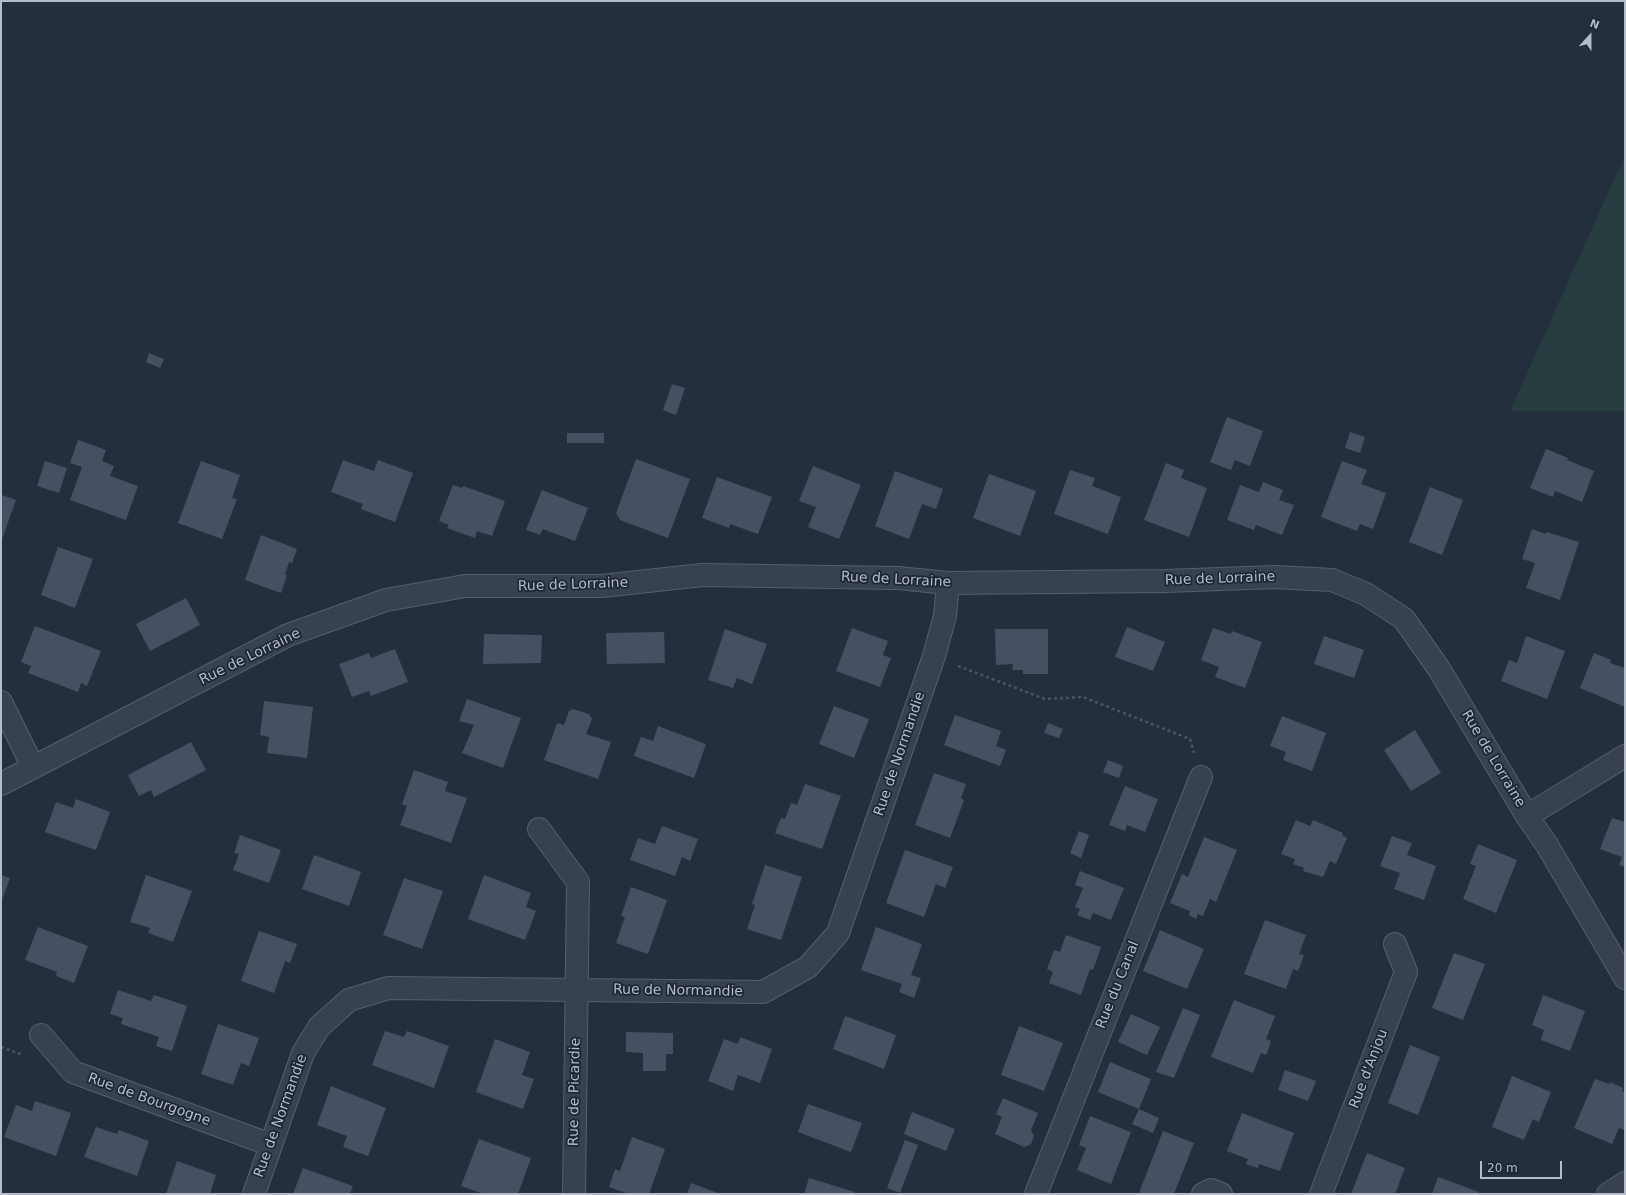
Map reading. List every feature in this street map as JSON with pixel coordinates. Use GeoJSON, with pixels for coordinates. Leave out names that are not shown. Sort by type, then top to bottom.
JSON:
{"type":"FeatureCollection","features":[{"type":"Feature","properties":{"kind":"street","name":"Rue de Lorraine"},"geometry":{"type":"LineString","coordinates":[[1,784],[288,635],[386,600],[465,586],[602,586],[702,575],[898,578],[948,583],[1166,581],[1275,577],[1332,580],[1366,594],[1404,619],[1439,669],[1527,816],[1547,845],[1625,978]]}},
{"type":"Feature","properties":{"kind":"street","name":"Rue de Normandie"},"geometry":{"type":"LineString","coordinates":[[254,1194],[303,1053],[319,1027],[349,1000],[388,988],[763,992],[808,968],[838,933],[934,656],[945,616],[948,583]]}},
{"type":"Feature","properties":{"kind":"street"},"geometry":{"type":"LineString","coordinates":[[1,702],[33,767]]}},
{"type":"Feature","properties":{"kind":"street"},"geometry":{"type":"LineString","coordinates":[[1527,816],[1625,756]]}},
{"type":"Feature","properties":{"kind":"street","name":"Rue du Canal"},"geometry":{"type":"LineString","coordinates":[[1036,1194],[1201,777]]}},
{"type":"Feature","properties":{"kind":"street","name":"Rue de Picardie"},"geometry":{"type":"LineString","coordinates":[[539,829],[578,882],[574,1194]]}},
{"type":"Feature","properties":{"kind":"street","name":"Rue d'Anjou"},"geometry":{"type":"LineString","coordinates":[[1321,1194],[1406,972],[1395,944]]}},
{"type":"Feature","properties":{"kind":"street","name":"Rue de Bourgogne"},"geometry":{"type":"LineString","coordinates":[[41,1035],[73,1072],[271,1145]]}},
{"type":"Feature","properties":{"kind":"street"},"geometry":{"type":"LineString","coordinates":[[1608,1194],[1625,1184]]}},
{"type":"Feature","properties":{"kind":"path"},"geometry":{"type":"LineString","coordinates":[[934,656],[1045,699],[1083,697],[1190,738],[1201,777]]}},
{"type":"Feature","properties":{"kind":"green space"},"geometry":{"type":"Polygon","coordinates":[[[1625,155],[1625,411],[1510,411],[1625,155]]]}},
{"type":"Feature","properties":{"kind":"building"},"geometry":{"type":"Polygon","coordinates":[[[149,353],[164,359],[160,368],[146,362],[149,353]]]}},
{"type":"Feature","properties":{"kind":"building"},"geometry":{"type":"Polygon","coordinates":[[[672,384],[685,388],[676,415],[663,410],[672,384]]]}},
{"type":"Feature","properties":{"kind":"building"},"geometry":{"type":"Polygon","coordinates":[[[1227,417],[1263,431],[1250,466],[1235,460],[1231,470],[1210,462],[1227,417]]]}},
{"type":"Feature","properties":{"kind":"building"},"geometry":{"type":"Polygon","coordinates":[[[1350,432],[1365,437],[1360,453],[1345,448],[1350,432]]]}},
{"type":"Feature","properties":{"kind":"building"},"geometry":{"type":"Polygon","coordinates":[[[567,433],[604,433],[604,443],[567,443],[567,433]]]}},
{"type":"Feature","properties":{"kind":"building"},"geometry":{"type":"Polygon","coordinates":[[[78,440],[106,450],[102,461],[114,466],[110,476],[138,486],[126,520],[70,500],[82,467],[70,463],[78,440]]]}},
{"type":"Feature","properties":{"kind":"building"},"geometry":{"type":"Polygon","coordinates":[[[1546,449],[1568,458],[1567,460],[1594,471],[1582,502],[1555,491],[1553,497],[1530,488],[1546,449]]]}},
{"type":"Feature","properties":{"kind":"building"},"geometry":{"type":"Polygon","coordinates":[[[636,459],[690,479],[668,538],[620,520],[616,513],[636,459]]]}},
{"type":"Feature","properties":{"kind":"building"},"geometry":{"type":"Polygon","coordinates":[[[343,460],[374,471],[378,460],[413,473],[395,522],[361,509],[363,504],[331,492],[343,460]]]}},
{"type":"Feature","properties":{"kind":"building"},"geometry":{"type":"Polygon","coordinates":[[[45,461],[67,468],[59,493],[37,486],[45,461]]]}},
{"type":"Feature","properties":{"kind":"building"},"geometry":{"type":"Polygon","coordinates":[[[201,461],[240,475],[232,498],[237,499],[222,539],[178,523],[201,461]]]}},
{"type":"Feature","properties":{"kind":"building"},"geometry":{"type":"Polygon","coordinates":[[[1342,461],[1367,470],[1361,484],[1386,493],[1373,529],[1360,524],[1357,531],[1321,517],[1342,461]]]}},
{"type":"Feature","properties":{"kind":"building"},"geometry":{"type":"Polygon","coordinates":[[[1166,463],[1184,470],[1181,478],[1207,488],[1189,537],[1144,520],[1166,463]]]}},
{"type":"Feature","properties":{"kind":"building"},"geometry":{"type":"Polygon","coordinates":[[[813,466],[861,485],[839,539],[808,527],[816,507],[799,501],[813,466]]]}},
{"type":"Feature","properties":{"kind":"building"},"geometry":{"type":"Polygon","coordinates":[[[1070,470],[1095,478],[1092,486],[1121,497],[1108,534],[1054,514],[1070,470]]]}},
{"type":"Feature","properties":{"kind":"building"},"geometry":{"type":"Polygon","coordinates":[[[895,471],[943,489],[936,509],[922,504],[909,539],[875,526],[895,471]]]}},
{"type":"Feature","properties":{"kind":"building"},"geometry":{"type":"Polygon","coordinates":[[[989,474],[1036,491],[1020,536],[973,518],[989,474]]]}},
{"type":"Feature","properties":{"kind":"building"},"geometry":{"type":"Polygon","coordinates":[[[717,477],[772,497],[758,534],[730,524],[729,528],[702,518],[717,477]]]}},
{"type":"Feature","properties":{"kind":"building"},"geometry":{"type":"Polygon","coordinates":[[[1263,482],[1283,490],[1279,500],[1294,505],[1282,535],[1256,525],[1254,530],[1227,520],[1240,485],[1259,492],[1263,482]]]}},
{"type":"Feature","properties":{"kind":"building"},"geometry":{"type":"Polygon","coordinates":[[[453,485],[462,488],[463,486],[505,501],[492,536],[477,531],[475,538],[447,528],[449,525],[439,521],[453,485]]]}},
{"type":"Feature","properties":{"kind":"building"},"geometry":{"type":"Polygon","coordinates":[[[1430,487],[1463,500],[1442,555],[1409,542],[1430,487]]]}},
{"type":"Feature","properties":{"kind":"building"},"geometry":{"type":"Polygon","coordinates":[[[542,490],[588,508],[575,541],[543,529],[540,535],[526,530],[542,490]]]}},
{"type":"Feature","properties":{"kind":"building"},"geometry":{"type":"Polygon","coordinates":[[[2,495],[16,500],[1,542],[1,498],[2,495]]]}},
{"type":"Feature","properties":{"kind":"building"},"geometry":{"type":"Polygon","coordinates":[[[1532,529],[1579,542],[1560,600],[1526,588],[1535,563],[1522,559],[1532,529]]]}},
{"type":"Feature","properties":{"kind":"building"},"geometry":{"type":"Polygon","coordinates":[[[261,535],[297,549],[292,563],[289,562],[285,574],[287,575],[281,593],[245,580],[261,535]]]}},
{"type":"Feature","properties":{"kind":"building"},"geometry":{"type":"Polygon","coordinates":[[[58,547],[93,559],[75,608],[41,595],[58,547]]]}},
{"type":"Feature","properties":{"kind":"building"},"geometry":{"type":"Polygon","coordinates":[[[186,598],[200,625],[150,651],[136,624],[186,598]]]}},
{"type":"Feature","properties":{"kind":"building"},"geometry":{"type":"Polygon","coordinates":[[[35,626],[101,651],[87,686],[81,683],[78,692],[28,673],[31,666],[21,662],[35,626]]]}},
{"type":"Feature","properties":{"kind":"building"},"geometry":{"type":"Polygon","coordinates":[[[1127,627],[1165,642],[1153,671],[1115,657],[1127,627]]]}},
{"type":"Feature","properties":{"kind":"building"},"geometry":{"type":"Polygon","coordinates":[[[852,628],[888,641],[883,655],[891,658],[880,687],[836,671],[852,628]]]}},
{"type":"Feature","properties":{"kind":"building"},"geometry":{"type":"Polygon","coordinates":[[[1213,628],[1231,634],[1232,631],[1262,642],[1245,688],[1215,677],[1219,667],[1201,660],[1213,628]]]}},
{"type":"Feature","properties":{"kind":"building"},"geometry":{"type":"Polygon","coordinates":[[[725,629],[767,644],[752,684],[737,678],[733,688],[708,680],[725,629]]]}},
{"type":"Feature","properties":{"kind":"building"},"geometry":{"type":"Polygon","coordinates":[[[995,629],[1048,629],[1048,674],[1023,674],[1023,670],[1012,670],[1013,664],[996,665],[995,629]]]}},
{"type":"Feature","properties":{"kind":"building"},"geometry":{"type":"Polygon","coordinates":[[[664,632],[665,663],[607,664],[606,633],[664,632]]]}},
{"type":"Feature","properties":{"kind":"building"},"geometry":{"type":"Polygon","coordinates":[[[484,634],[542,635],[541,663],[483,664],[484,634]]]}},
{"type":"Feature","properties":{"kind":"building"},"geometry":{"type":"Polygon","coordinates":[[[1324,636],[1364,650],[1354,678],[1314,664],[1324,636]]]}},
{"type":"Feature","properties":{"kind":"building"},"geometry":{"type":"Polygon","coordinates":[[[1526,636],[1565,651],[1547,699],[1501,681],[1509,660],[1517,663],[1526,636]]]}},
{"type":"Feature","properties":{"kind":"building"},"geometry":{"type":"Polygon","coordinates":[[[395,649],[408,682],[371,696],[369,691],[352,697],[339,664],[369,653],[371,658],[395,649]]]}},
{"type":"Feature","properties":{"kind":"building"},"geometry":{"type":"Polygon","coordinates":[[[1594,653],[1611,660],[1610,663],[1625,668],[1625,707],[1580,688],[1594,653]]]}},
{"type":"Feature","properties":{"kind":"building"},"geometry":{"type":"Polygon","coordinates":[[[467,699],[521,718],[503,768],[462,753],[474,725],[459,721],[467,699]]]}},
{"type":"Feature","properties":{"kind":"building"},"geometry":{"type":"Polygon","coordinates":[[[264,701],[313,707],[307,758],[267,753],[269,737],[260,735],[264,701]]]}},
{"type":"Feature","properties":{"kind":"building"},"geometry":{"type":"Polygon","coordinates":[[[834,706],[869,719],[854,758],[819,744],[834,706]]]}},
{"type":"Feature","properties":{"kind":"building"},"geometry":{"type":"Polygon","coordinates":[[[573,709],[589,714],[592,719],[586,734],[611,742],[598,779],[544,760],[557,723],[564,725],[569,711],[573,709]]]}},
{"type":"Feature","properties":{"kind":"building"},"geometry":{"type":"Polygon","coordinates":[[[955,715],[1001,731],[996,746],[1006,750],[1000,766],[944,745],[955,715]]]}},
{"type":"Feature","properties":{"kind":"building"},"geometry":{"type":"Polygon","coordinates":[[[1282,716],[1326,733],[1312,771],[1283,760],[1286,752],[1270,746],[1282,716]]]}},
{"type":"Feature","properties":{"kind":"building"},"geometry":{"type":"Polygon","coordinates":[[[1048,723],[1063,729],[1059,738],[1044,733],[1048,723]]]}},
{"type":"Feature","properties":{"kind":"building"},"geometry":{"type":"Polygon","coordinates":[[[658,726],[706,744],[694,778],[634,756],[641,737],[653,741],[658,726]]]}},
{"type":"Feature","properties":{"kind":"building"},"geometry":{"type":"Polygon","coordinates":[[[1415,730],[1441,773],[1411,791],[1384,750],[1415,730]]]}},
{"type":"Feature","properties":{"kind":"building"},"geometry":{"type":"Polygon","coordinates":[[[191,742],[206,770],[154,797],[151,790],[139,796],[128,775],[191,742]]]}},
{"type":"Feature","properties":{"kind":"building"},"geometry":{"type":"Polygon","coordinates":[[[1108,760],[1123,766],[1119,778],[1103,772],[1108,760]]]}},
{"type":"Feature","properties":{"kind":"building"},"geometry":{"type":"Polygon","coordinates":[[[414,770],[448,782],[445,791],[467,798],[451,843],[400,825],[407,806],[402,804],[414,770]]]}},
{"type":"Feature","properties":{"kind":"building"},"geometry":{"type":"Polygon","coordinates":[[[934,773],[966,784],[961,798],[964,800],[950,838],[915,825],[934,773]]]}},
{"type":"Feature","properties":{"kind":"building"},"geometry":{"type":"Polygon","coordinates":[[[805,784],[841,796],[822,849],[775,833],[781,818],[785,819],[791,803],[797,805],[805,784]]]}},
{"type":"Feature","properties":{"kind":"building"},"geometry":{"type":"Polygon","coordinates":[[[1125,786],[1158,799],[1145,832],[1127,825],[1125,831],[1109,825],[1125,786]]]}},
{"type":"Feature","properties":{"kind":"building"},"geometry":{"type":"Polygon","coordinates":[[[76,799],[110,812],[96,850],[45,832],[56,802],[73,808],[76,799]]]}},
{"type":"Feature","properties":{"kind":"building"},"geometry":{"type":"Polygon","coordinates":[[[1612,818],[1625,822],[1625,867],[1619,865],[1622,857],[1600,849],[1612,818]]]}},
{"type":"Feature","properties":{"kind":"building"},"geometry":{"type":"Polygon","coordinates":[[[1296,820],[1310,826],[1313,820],[1343,833],[1342,835],[1347,838],[1336,864],[1330,861],[1323,877],[1303,871],[1304,868],[1293,864],[1295,859],[1281,854],[1296,820]]]}},
{"type":"Feature","properties":{"kind":"building"},"geometry":{"type":"Polygon","coordinates":[[[662,826],[698,839],[690,861],[682,857],[675,876],[630,860],[638,838],[655,844],[662,826]]]}},
{"type":"Feature","properties":{"kind":"building"},"geometry":{"type":"Polygon","coordinates":[[[1079,831],[1089,835],[1081,858],[1070,853],[1079,831]]]}},
{"type":"Feature","properties":{"kind":"building"},"geometry":{"type":"Polygon","coordinates":[[[240,835],[281,850],[269,883],[233,870],[239,854],[234,853],[240,835]]]}},
{"type":"Feature","properties":{"kind":"building"},"geometry":{"type":"Polygon","coordinates":[[[1392,836],[1412,843],[1407,855],[1436,866],[1424,900],[1394,889],[1400,873],[1380,866],[1392,836]]]}},
{"type":"Feature","properties":{"kind":"building"},"geometry":{"type":"Polygon","coordinates":[[[1204,837],[1237,850],[1216,902],[1210,899],[1203,916],[1198,914],[1196,919],[1189,915],[1190,911],[1170,903],[1182,874],[1188,877],[1204,837]]]}},
{"type":"Feature","properties":{"kind":"building"},"geometry":{"type":"Polygon","coordinates":[[[1478,844],[1517,860],[1496,913],[1463,899],[1476,866],[1470,864],[1478,844]]]}},
{"type":"Feature","properties":{"kind":"building"},"geometry":{"type":"Polygon","coordinates":[[[905,850],[953,867],[945,888],[936,884],[924,917],[886,903],[905,850]]]}},
{"type":"Feature","properties":{"kind":"building"},"geometry":{"type":"Polygon","coordinates":[[[314,855],[361,872],[349,906],[302,889],[314,855]]]}},
{"type":"Feature","properties":{"kind":"building"},"geometry":{"type":"Polygon","coordinates":[[[765,865],[802,877],[781,940],[747,929],[755,905],[752,904],[765,865]]]}},
{"type":"Feature","properties":{"kind":"building"},"geometry":{"type":"Polygon","coordinates":[[[1080,871],[1124,888],[1111,920],[1093,913],[1090,920],[1077,915],[1080,909],[1075,907],[1083,888],[1075,885],[1080,871]]]}},
{"type":"Feature","properties":{"kind":"building"},"geometry":{"type":"Polygon","coordinates":[[[1,875],[10,878],[1,903],[1,875]]]}},
{"type":"Feature","properties":{"kind":"building"},"geometry":{"type":"Polygon","coordinates":[[[146,875],[192,891],[173,942],[148,933],[150,928],[130,922],[146,875]]]}},
{"type":"Feature","properties":{"kind":"building"},"geometry":{"type":"Polygon","coordinates":[[[484,875],[531,893],[526,907],[536,911],[525,940],[468,919],[484,875]]]}},
{"type":"Feature","properties":{"kind":"building"},"geometry":{"type":"Polygon","coordinates":[[[404,878],[443,891],[422,949],[383,935],[404,878]]]}},
{"type":"Feature","properties":{"kind":"building"},"geometry":{"type":"Polygon","coordinates":[[[631,887],[667,900],[648,954],[616,943],[625,917],[621,916],[631,887]]]}},
{"type":"Feature","properties":{"kind":"building"},"geometry":{"type":"Polygon","coordinates":[[[1265,920],[1306,935],[1299,954],[1304,955],[1301,964],[1298,971],[1293,969],[1286,989],[1244,974],[1265,920]]]}},
{"type":"Feature","properties":{"kind":"building"},"geometry":{"type":"Polygon","coordinates":[[[38,927],[88,946],[74,983],[56,976],[57,972],[25,960],[38,927]]]}},
{"type":"Feature","properties":{"kind":"building"},"geometry":{"type":"Polygon","coordinates":[[[876,927],[922,944],[911,975],[921,978],[914,998],[899,992],[902,984],[861,970],[876,927]]]}},
{"type":"Feature","properties":{"kind":"building"},"geometry":{"type":"Polygon","coordinates":[[[1160,930],[1204,949],[1187,989],[1143,971],[1160,930]]]}},
{"type":"Feature","properties":{"kind":"building"},"geometry":{"type":"Polygon","coordinates":[[[259,931],[297,944],[290,963],[285,961],[274,993],[241,981],[259,931]]]}},
{"type":"Feature","properties":{"kind":"building"},"geometry":{"type":"Polygon","coordinates":[[[1066,935],[1101,947],[1093,970],[1090,969],[1081,995],[1049,983],[1053,972],[1047,969],[1054,950],[1060,952],[1066,935]]]}},
{"type":"Feature","properties":{"kind":"building"},"geometry":{"type":"Polygon","coordinates":[[[1454,953],[1485,964],[1463,1020],[1432,1008],[1454,953]]]}},
{"type":"Feature","properties":{"kind":"building"},"geometry":{"type":"Polygon","coordinates":[[[118,990],[151,1001],[154,995],[187,1006],[172,1051],[156,1046],[159,1037],[121,1024],[123,1018],[110,1014],[118,990]]]}},
{"type":"Feature","properties":{"kind":"building"},"geometry":{"type":"Polygon","coordinates":[[[1543,995],[1585,1011],[1570,1051],[1541,1040],[1544,1030],[1532,1025],[1543,995]]]}},
{"type":"Feature","properties":{"kind":"building"},"geometry":{"type":"Polygon","coordinates":[[[1234,1000],[1275,1016],[1266,1039],[1271,1041],[1269,1048],[1266,1055],[1261,1053],[1253,1073],[1211,1057],[1234,1000]]]}},
{"type":"Feature","properties":{"kind":"building"},"geometry":{"type":"Polygon","coordinates":[[[1183,1008],[1200,1015],[1174,1078],[1156,1072],[1183,1008]]]}},
{"type":"Feature","properties":{"kind":"building"},"geometry":{"type":"Polygon","coordinates":[[[1131,1014],[1160,1027],[1147,1055],[1118,1042],[1131,1014]]]}},
{"type":"Feature","properties":{"kind":"building"},"geometry":{"type":"Polygon","coordinates":[[[845,1016],[896,1035],[884,1069],[833,1049],[845,1016]]]}},
{"type":"Feature","properties":{"kind":"building"},"geometry":{"type":"Polygon","coordinates":[[[218,1024],[259,1038],[249,1066],[241,1063],[233,1085],[201,1074],[218,1024]]]}},
{"type":"Feature","properties":{"kind":"building"},"geometry":{"type":"Polygon","coordinates":[[[1019,1026],[1063,1043],[1044,1091],[1001,1075],[1019,1026]]]}},
{"type":"Feature","properties":{"kind":"building"},"geometry":{"type":"Polygon","coordinates":[[[385,1031],[404,1037],[407,1031],[449,1046],[434,1088],[372,1065],[385,1031]]]}},
{"type":"Feature","properties":{"kind":"building"},"geometry":{"type":"Polygon","coordinates":[[[626,1032],[673,1033],[673,1054],[666,1054],[666,1071],[643,1071],[643,1053],[626,1052],[626,1032]]]}},
{"type":"Feature","properties":{"kind":"building"},"geometry":{"type":"Polygon","coordinates":[[[740,1037],[772,1049],[760,1083],[738,1075],[733,1091],[708,1081],[724,1039],[738,1044],[740,1037]]]}},
{"type":"Feature","properties":{"kind":"building"},"geometry":{"type":"Polygon","coordinates":[[[495,1039],[530,1052],[522,1075],[534,1079],[523,1109],[476,1092],[495,1039]]]}},
{"type":"Feature","properties":{"kind":"building"},"geometry":{"type":"Polygon","coordinates":[[[1410,1045],[1440,1057],[1418,1115],[1388,1103],[1410,1045]]]}},
{"type":"Feature","properties":{"kind":"building"},"geometry":{"type":"Polygon","coordinates":[[[1110,1062],[1151,1079],[1139,1109],[1098,1092],[1110,1062]]]}},
{"type":"Feature","properties":{"kind":"building"},"geometry":{"type":"Polygon","coordinates":[[[1285,1070],[1316,1081],[1308,1101],[1278,1090],[1285,1070]]]}},
{"type":"Feature","properties":{"kind":"building"},"geometry":{"type":"Polygon","coordinates":[[[1512,1076],[1551,1092],[1539,1122],[1533,1119],[1524,1140],[1492,1127],[1512,1076]]]}},
{"type":"Feature","properties":{"kind":"building"},"geometry":{"type":"Polygon","coordinates":[[[1595,1079],[1609,1084],[1610,1082],[1623,1088],[1622,1091],[1625,1092],[1625,1130],[1619,1128],[1612,1144],[1574,1128],[1595,1079]]]}},
{"type":"Feature","properties":{"kind":"building"},"geometry":{"type":"Polygon","coordinates":[[[331,1086],[386,1108],[368,1156],[343,1147],[347,1136],[317,1125],[331,1086]]]}},
{"type":"Feature","properties":{"kind":"building"},"geometry":{"type":"Polygon","coordinates":[[[1003,1098],[1038,1113],[1031,1130],[1034,1136],[1031,1144],[1024,1147],[995,1134],[1002,1117],[996,1114],[1003,1098]]]}},
{"type":"Feature","properties":{"kind":"building"},"geometry":{"type":"Polygon","coordinates":[[[35,1101],[71,1113],[56,1156],[4,1137],[16,1105],[32,1111],[35,1101]]]}},
{"type":"Feature","properties":{"kind":"building"},"geometry":{"type":"Polygon","coordinates":[[[808,1104],[862,1123],[851,1152],[798,1132],[808,1104]]]}},
{"type":"Feature","properties":{"kind":"building"},"geometry":{"type":"Polygon","coordinates":[[[1139,1109],[1159,1118],[1153,1133],[1132,1124],[1139,1109]]]}},
{"type":"Feature","properties":{"kind":"building"},"geometry":{"type":"Polygon","coordinates":[[[912,1112],[955,1129],[946,1151],[904,1134],[912,1112]]]}},
{"type":"Feature","properties":{"kind":"building"},"geometry":{"type":"Polygon","coordinates":[[[1242,1113],[1294,1133],[1280,1171],[1259,1164],[1258,1168],[1251,1166],[1246,1164],[1248,1159],[1227,1151],[1242,1113]]]}},
{"type":"Feature","properties":{"kind":"building"},"geometry":{"type":"Polygon","coordinates":[[[1090,1116],[1131,1132],[1111,1184],[1077,1170],[1086,1148],[1079,1145],[1090,1116]]]}},
{"type":"Feature","properties":{"kind":"building"},"geometry":{"type":"Polygon","coordinates":[[[96,1127],[117,1134],[119,1130],[149,1141],[137,1176],[84,1157],[96,1127]]]}},
{"type":"Feature","properties":{"kind":"building"},"geometry":{"type":"Polygon","coordinates":[[[1163,1131],[1194,1143],[1174,1194],[1139,1193],[1163,1131]]]}},
{"type":"Feature","properties":{"kind":"building"},"geometry":{"type":"Polygon","coordinates":[[[632,1137],[665,1149],[649,1194],[629,1194],[609,1187],[615,1169],[620,1171],[632,1137]]]}},
{"type":"Feature","properties":{"kind":"building"},"geometry":{"type":"Polygon","coordinates":[[[479,1139],[531,1158],[518,1194],[484,1194],[461,1186],[479,1139]]]}},
{"type":"Feature","properties":{"kind":"building"},"geometry":{"type":"Polygon","coordinates":[[[905,1140],[918,1145],[900,1193],[887,1188],[905,1140]]]}},
{"type":"Feature","properties":{"kind":"building"},"geometry":{"type":"Polygon","coordinates":[[[1367,1153],[1405,1168],[1395,1194],[1351,1194],[1367,1153]]]}},
{"type":"Feature","properties":{"kind":"building"},"geometry":{"type":"Polygon","coordinates":[[[177,1161],[216,1175],[210,1194],[166,1194],[177,1161]]]}},
{"type":"Feature","properties":{"kind":"building"},"geometry":{"type":"Polygon","coordinates":[[[303,1168],[353,1186],[350,1194],[293,1194],[303,1168]]]}},
{"type":"Feature","properties":{"kind":"building"},"geometry":{"type":"Polygon","coordinates":[[[1438,1177],[1479,1192],[1478,1194],[1432,1194],[1438,1177]]]}},
{"type":"Feature","properties":{"kind":"building"},"geometry":{"type":"Polygon","coordinates":[[[809,1178],[855,1192],[855,1194],[804,1194],[809,1178]]]}},
{"type":"Feature","properties":{"kind":"building"},"geometry":{"type":"Polygon","coordinates":[[[691,1183],[721,1194],[687,1194],[691,1183]]]}}]}
